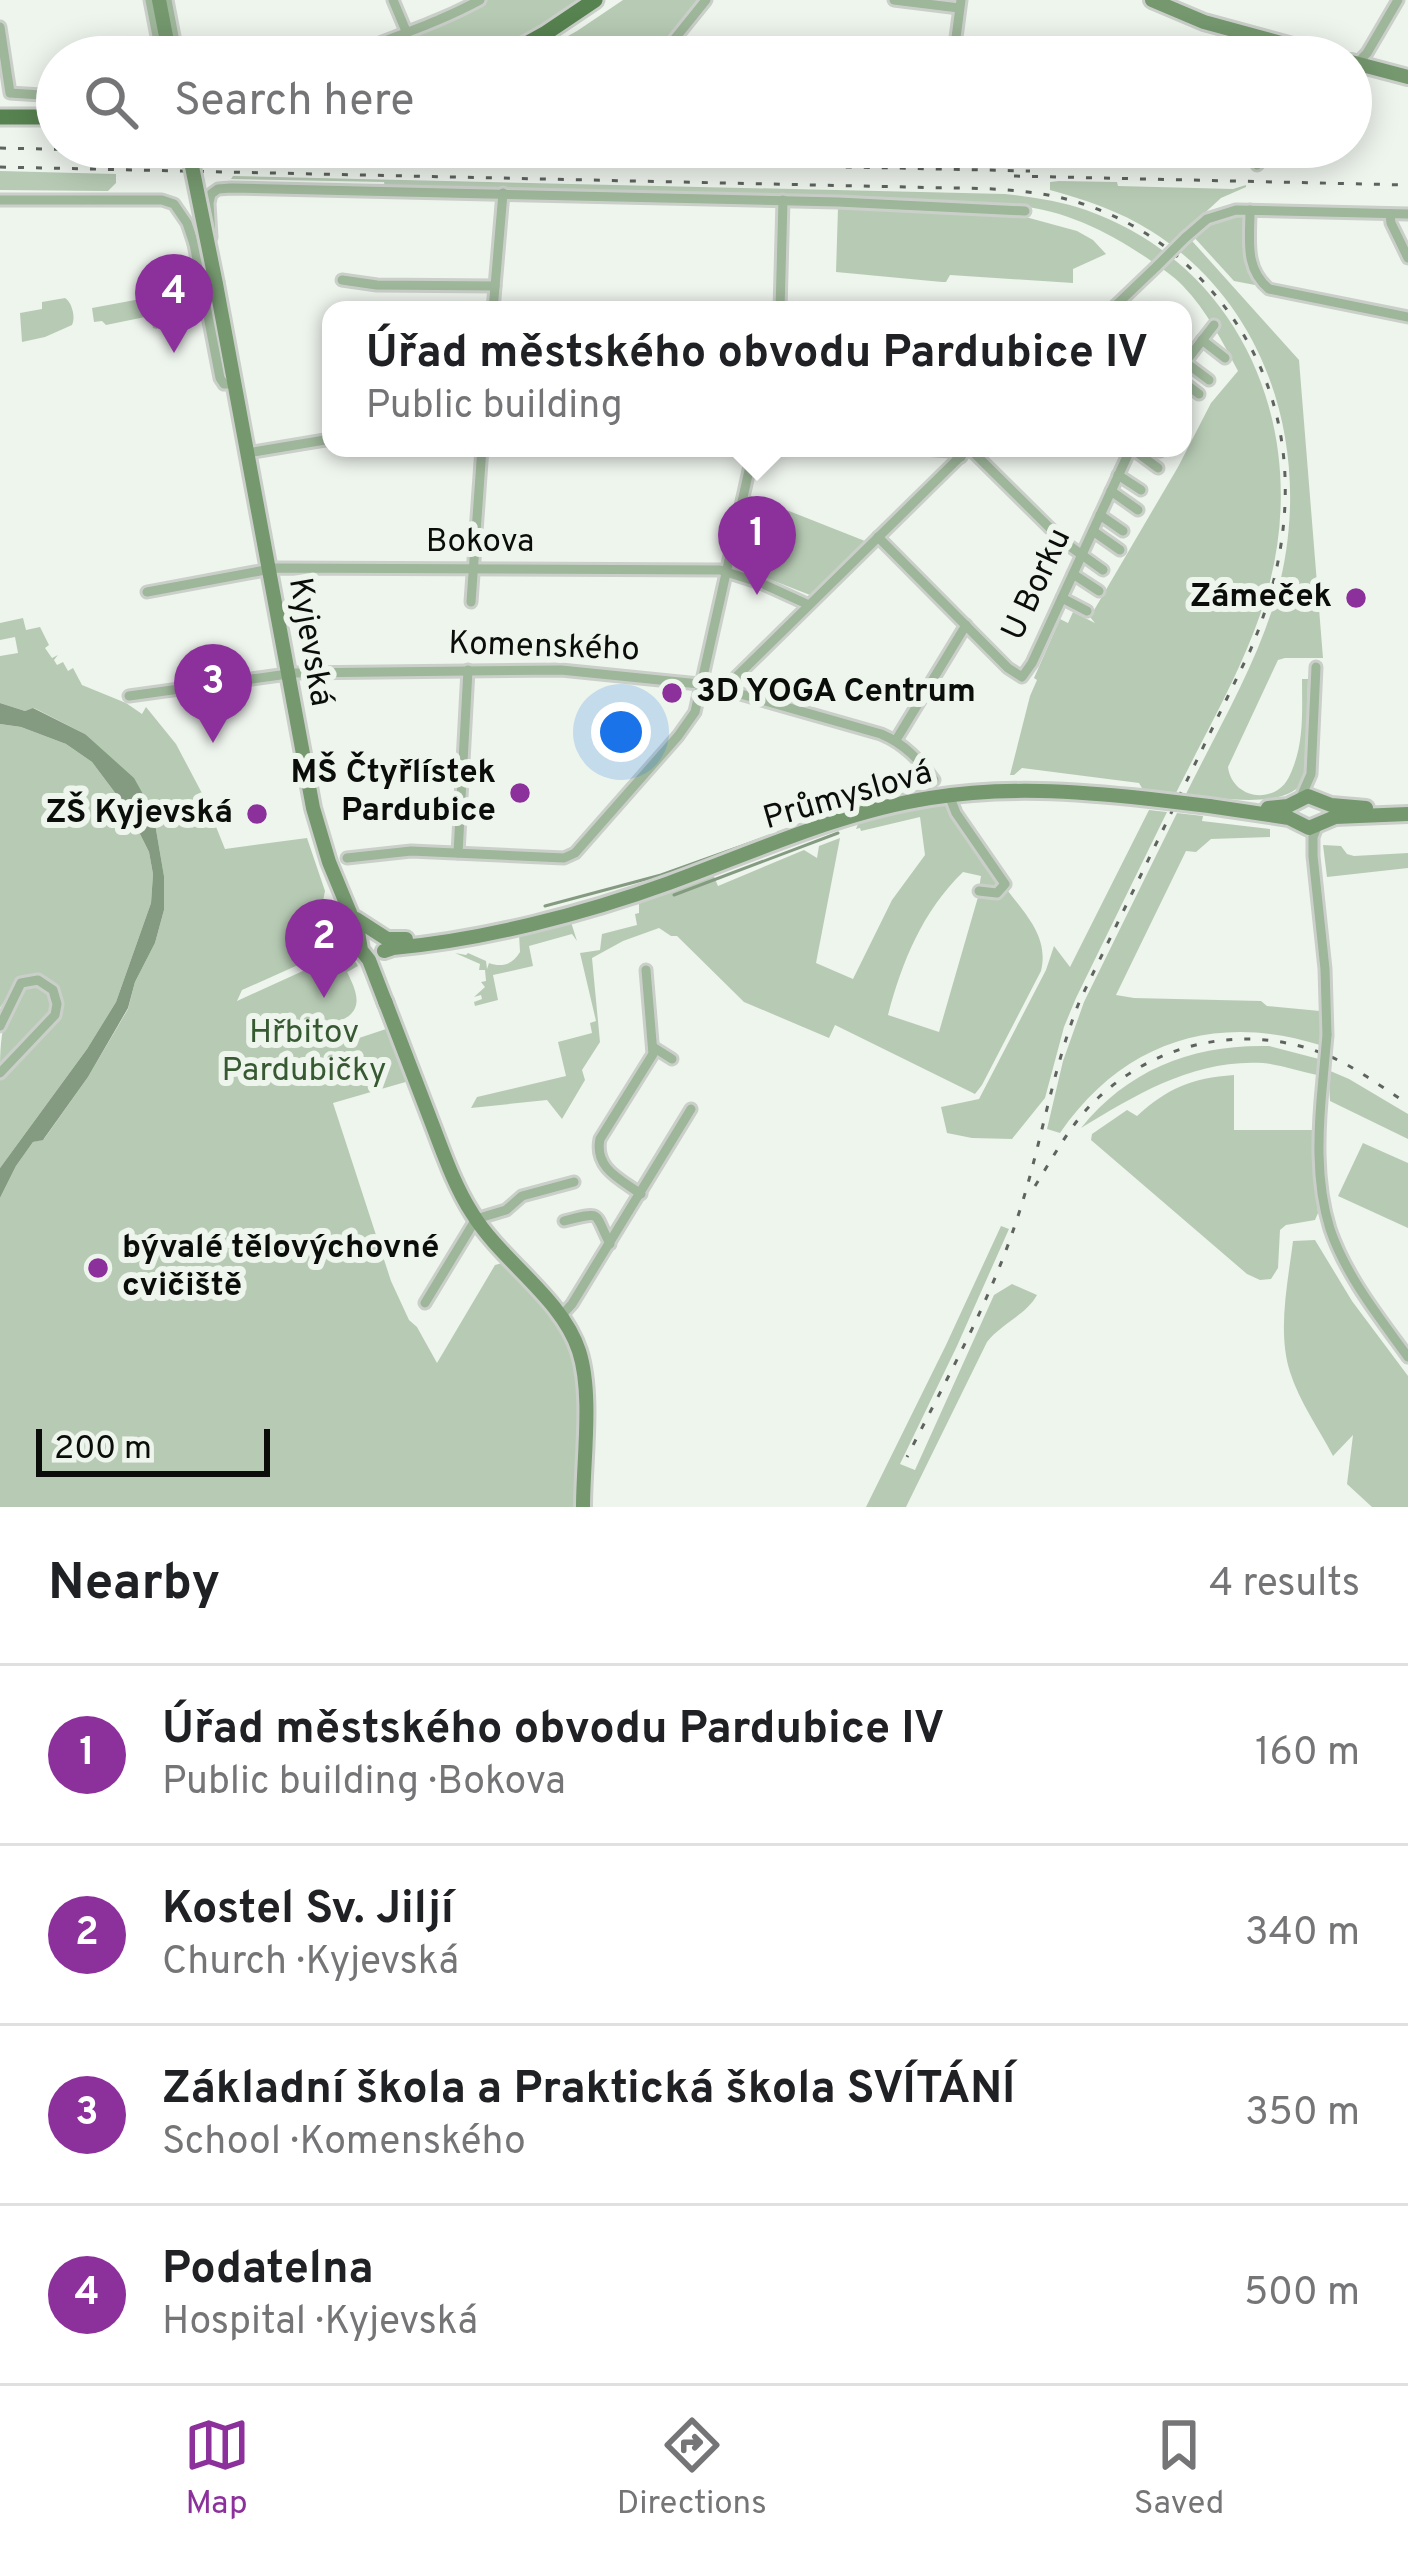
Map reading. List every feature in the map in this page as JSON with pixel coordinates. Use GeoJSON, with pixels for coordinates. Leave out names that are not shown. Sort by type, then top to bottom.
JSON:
{"type":"FeatureCollection","features":[{"type":"Feature","properties":{"kind":"main road"},"geometry":{"type":"LineString","coordinates":[[541,36],[595,0]]}},
{"type":"Feature","properties":{"kind":"main road"},"geometry":{"type":"LineString","coordinates":[[0,117],[36,117]]}},
{"type":"Feature","properties":{"kind":"street"},"geometry":{"type":"LineString","coordinates":[[158,0],[166,36]]}},
{"type":"Feature","properties":{"kind":"street"},"geometry":{"type":"LineString","coordinates":[[393,0],[406,31]]}},
{"type":"Feature","properties":{"kind":"street"},"geometry":{"type":"LineString","coordinates":[[394,36],[421,29],[480,0]]}},
{"type":"Feature","properties":{"kind":"street"},"geometry":{"type":"LineString","coordinates":[[677,36],[706,0]]}},
{"type":"Feature","properties":{"kind":"street"},"geometry":{"type":"LineString","coordinates":[[894,0],[960,4],[956,36]]}},
{"type":"Feature","properties":{"kind":"street"},"geometry":{"type":"LineString","coordinates":[[1152,0],[1204,22],[1256,36]]}},
{"type":"Feature","properties":{"kind":"street"},"geometry":{"type":"LineString","coordinates":[[1372,38],[1398,0]]}},
{"type":"Feature","properties":{"kind":"street"},"geometry":{"type":"LineString","coordinates":[[0,27],[10,93],[36,95]]}},
{"type":"Feature","properties":{"kind":"street"},"geometry":{"type":"LineString","coordinates":[[1372,69],[1408,77]]}},
{"type":"Feature","properties":{"kind":"street","name":"Kyjevská"},"geometry":{"type":"LineString","coordinates":[[192,168],[216,284],[224,363]]}},
{"type":"Feature","properties":{"kind":"street"},"geometry":{"type":"LineString","coordinates":[[194,244],[211,237],[210,196],[222,188],[783,200],[1025,212]]}},
{"type":"Feature","properties":{"kind":"street"},"geometry":{"type":"LineString","coordinates":[[494,301],[503,194]]}},
{"type":"Feature","properties":{"kind":"street","name":"Kyjevská"},"geometry":{"type":"LineString","coordinates":[[0,200],[170,202],[180,210],[194,244],[224,363],[235,384],[318,829],[346,905],[374,946],[369,960],[451,1173],[476,1220],[561,1316],[576,1341],[584,1370],[583,1507]]}},
{"type":"Feature","properties":{"kind":"street"},"geometry":{"type":"LineString","coordinates":[[780,301],[783,200]]}},
{"type":"Feature","properties":{"kind":"street"},"geometry":{"type":"LineString","coordinates":[[1250,210],[1251,265],[1270,289],[1408,317]]}},
{"type":"Feature","properties":{"kind":"street"},"geometry":{"type":"LineString","coordinates":[[1121,301],[1211,216],[1250,210],[1408,214]]}},
{"type":"Feature","properties":{"kind":"street"},"geometry":{"type":"LineString","coordinates":[[1390,214],[1408,257]]}},
{"type":"Feature","properties":{"kind":"street"},"geometry":{"type":"LineString","coordinates":[[342,280],[376,285],[495,286]]}},
{"type":"Feature","properties":{"kind":"street"},"geometry":{"type":"LineString","coordinates":[[1192,353],[1214,325]]}},
{"type":"Feature","properties":{"kind":"street"},"geometry":{"type":"LineString","coordinates":[[1202,340],[1225,358]]}},
{"type":"Feature","properties":{"kind":"street"},"geometry":{"type":"LineString","coordinates":[[1192,368],[1210,380]]}},
{"type":"Feature","properties":{"kind":"street"},"geometry":{"type":"LineString","coordinates":[[1192,389],[1199,394]]}},
{"type":"Feature","properties":{"kind":"street"},"geometry":{"type":"LineString","coordinates":[[247,453],[322,440]]}},
{"type":"Feature","properties":{"kind":"street"},"geometry":{"type":"LineString","coordinates":[[471,602],[481,457]]}},
{"type":"Feature","properties":{"kind":"street"},"geometry":{"type":"LineString","coordinates":[[347,858],[403,851],[570,857],[695,712],[752,457]]}},
{"type":"Feature","properties":{"kind":"street"},"geometry":{"type":"LineString","coordinates":[[728,689],[960,457]]}},
{"type":"Feature","properties":{"kind":"street"},"geometry":{"type":"LineString","coordinates":[[972,457],[1064,542],[1103,571]]}},
{"type":"Feature","properties":{"kind":"street","name":"U Borku"},"geometry":{"type":"LineString","coordinates":[[965,625],[1022,676],[1127,457]]}},
{"type":"Feature","properties":{"kind":"street"},"geometry":{"type":"LineString","coordinates":[[1143,457],[1158,468]]}},
{"type":"Feature","properties":{"kind":"street"},"geometry":{"type":"LineString","coordinates":[[1118,475],[1141,490]]}},
{"type":"Feature","properties":{"kind":"street"},"geometry":{"type":"LineString","coordinates":[[1111,491],[1138,510]]}},
{"type":"Feature","properties":{"kind":"street"},"geometry":{"type":"LineString","coordinates":[[1100,515],[1124,531]]}},
{"type":"Feature","properties":{"kind":"street"},"geometry":{"type":"LineString","coordinates":[[1093,531],[1120,550]]}},
{"type":"Feature","properties":{"kind":"street"},"geometry":{"type":"LineString","coordinates":[[878,537],[965,625],[896,740]]}},
{"type":"Feature","properties":{"kind":"street","name":"Bokova"},"geometry":{"type":"LineString","coordinates":[[147,592],[268,568],[727,571],[808,605]]}},
{"type":"Feature","properties":{"kind":"street"},"geometry":{"type":"LineString","coordinates":[[1073,574],[1099,591]]}},
{"type":"Feature","properties":{"kind":"street"},"geometry":{"type":"LineString","coordinates":[[1062,598],[1088,611]]}},
{"type":"Feature","properties":{"kind":"street"},"geometry":{"type":"LineString","coordinates":[[1316,667],[1314,784],[1325,813],[1312,843],[1328,1035],[1320,1172],[1330,1229],[1354,1279],[1408,1357]]}},
{"type":"Feature","properties":{"kind":"street"},"geometry":{"type":"LineString","coordinates":[[458,853],[468,670]]}},
{"type":"Feature","properties":{"kind":"street","name":"Komenského"},"geometry":{"type":"LineString","coordinates":[[129,696],[288,674],[582,671],[728,689],[871,730],[896,740],[934,780]]}},
{"type":"Feature","properties":{"kind":"street"},"geometry":{"type":"LineString","coordinates":[[1313,752],[1297,812],[1317,901]]}},
{"type":"Feature","properties":{"kind":"street","name":"Průmyslová"},"geometry":{"type":"LineString","coordinates":[[374,946],[476,938],[664,885],[866,813],[949,795],[1028,790],[1297,812]]}},
{"type":"Feature","properties":{"kind":"street"},"geometry":{"type":"LineString","coordinates":[[949,795],[1005,884],[997,893],[979,891]]}},
{"type":"Feature","properties":{"kind":"street","name":"Průmyslová"},"geometry":{"type":"LineString","coordinates":[[1297,812],[1308,796],[1331,805],[1408,812]]}},
{"type":"Feature","properties":{"kind":"street","name":"Průmyslová"},"geometry":{"type":"LineString","coordinates":[[1297,812],[1306,828],[1335,817],[1408,812]]}},
{"type":"Feature","properties":{"kind":"street"},"geometry":{"type":"LineString","coordinates":[[640,1194],[603,1166],[598,1145],[653,1054],[646,970]]}},
{"type":"Feature","properties":{"kind":"street"},"geometry":{"type":"LineString","coordinates":[[0,1026],[23,981],[38,980],[53,990],[55,1015],[0,1073]]}},
{"type":"Feature","properties":{"kind":"street"},"geometry":{"type":"LineString","coordinates":[[653,1047],[672,1059]]}},
{"type":"Feature","properties":{"kind":"street"},"geometry":{"type":"LineString","coordinates":[[561,1316],[691,1108]]}},
{"type":"Feature","properties":{"kind":"street"},"geometry":{"type":"LineString","coordinates":[[425,1303],[476,1220],[506,1210],[522,1196],[574,1182]]}},
{"type":"Feature","properties":{"kind":"street"},"geometry":{"type":"LineString","coordinates":[[564,1221],[597,1216],[610,1244]]}},
{"type":"Feature","properties":{"kind":"green space"},"geometry":{"type":"Polygon","coordinates":[[[486,0],[583,0],[528,36],[408,36],[486,0]]]}},
{"type":"Feature","properties":{"kind":"green space"},"geometry":{"type":"Polygon","coordinates":[[[623,0],[701,0],[672,36],[568,36],[623,0]]]}},
{"type":"Feature","properties":{"kind":"green space"},"geometry":{"type":"Polygon","coordinates":[[[0,171],[116,174],[116,183],[108,191],[0,190],[0,171]]]}},
{"type":"Feature","properties":{"kind":"green space"},"geometry":{"type":"Polygon","coordinates":[[[231,179],[1005,194],[1086,210],[1142,236],[1188,272],[1225,315],[1253,364],[1272,417],[1280,475],[1279,534],[1259,619],[1176,793],[1143,790],[1139,783],[1022,768],[1010,775],[1034,678],[1060,619],[1068,623],[1073,612],[1095,623],[1090,617],[1183,457],[1192,457],[1192,440],[1211,403],[1238,371],[1192,296],[1147,258],[1083,222],[1011,205],[385,188],[384,182],[231,179]]]}},
{"type":"Feature","properties":{"kind":"green space"},"geometry":{"type":"Polygon","coordinates":[[[1050,182],[1233,189],[1246,185],[1221,198],[1184,232],[1299,360],[1323,658],[1278,660],[1228,767],[1234,783],[1247,793],[1263,795],[1284,784],[1297,755],[1302,679],[1308,679],[1306,776],[1286,795],[1253,800],[1186,794],[1248,671],[1277,594],[1290,491],[1286,440],[1274,391],[1254,344],[1227,301],[1193,263],[1127,218],[1050,190],[1050,182]]]}},
{"type":"Feature","properties":{"kind":"green space"},"geometry":{"type":"Polygon","coordinates":[[[838,208],[1022,216],[1077,231],[1106,254],[1073,269],[1073,283],[950,275],[942,282],[836,272],[838,208]]]}},
{"type":"Feature","properties":{"kind":"green space"},"geometry":{"type":"Polygon","coordinates":[[[1241,214],[1246,219],[1247,266],[1255,285],[1234,281],[1192,235],[1214,220],[1241,214]]]}},
{"type":"Feature","properties":{"kind":"green space"},"geometry":{"type":"Polygon","coordinates":[[[162,295],[164,310],[157,329],[150,316],[106,325],[94,322],[92,308],[162,295]]]}},
{"type":"Feature","properties":{"kind":"green space"},"geometry":{"type":"Polygon","coordinates":[[[65,298],[73,310],[72,325],[22,342],[20,313],[65,298]]]}},
{"type":"Feature","properties":{"kind":"green space"},"geometry":{"type":"Polygon","coordinates":[[[751,496],[865,541],[810,595],[736,566],[751,496]]]}},
{"type":"Feature","properties":{"kind":"green space","name":"Hřbitov Pardubičky"},"geometry":{"type":"Polygon","coordinates":[[[23,618],[26,630],[40,627],[49,645],[45,648],[52,658],[58,655],[57,665],[63,662],[68,671],[73,668],[82,685],[142,714],[146,707],[176,744],[225,849],[307,838],[325,891],[313,951],[307,961],[242,990],[237,1001],[317,962],[343,967],[346,954],[351,954],[358,966],[347,972],[356,1005],[342,1020],[350,1041],[389,1028],[409,1081],[333,1103],[391,1281],[437,1363],[495,1265],[506,1265],[547,1309],[567,1338],[578,1376],[575,1507],[0,1507],[0,1198],[33,1142],[44,1139],[88,1077],[128,1009],[164,910],[164,876],[153,812],[85,734],[34,708],[25,711],[0,703],[0,656],[18,653],[15,637],[0,640],[0,623],[23,618]]]}},
{"type":"Feature","properties":{"kind":"green space"},"geometry":{"type":"Polygon","coordinates":[[[0,724],[66,744],[92,762],[128,810],[149,852],[153,874],[151,903],[116,1002],[0,1168],[0,1076],[58,1013],[54,987],[37,978],[22,981],[0,1008],[0,724]]]}},
{"type":"Feature","properties":{"kind":"green space"},"geometry":{"type":"Polygon","coordinates":[[[935,804],[948,808],[997,881],[993,889],[979,888],[981,876],[963,872],[949,887],[915,939],[888,1015],[939,1032],[978,897],[996,899],[1008,891],[1035,928],[1042,948],[1041,971],[975,1094],[835,1025],[829,1038],[744,1002],[677,936],[659,928],[592,958],[600,1042],[582,1070],[585,1080],[562,1119],[547,1100],[471,1108],[477,1097],[566,1076],[558,1042],[592,1033],[590,1023],[596,1021],[580,953],[600,950],[602,934],[637,925],[639,901],[713,874],[718,886],[804,850],[817,858],[819,846],[840,838],[816,963],[853,979],[892,900],[925,855],[920,817],[861,831],[856,829],[858,824],[935,804]]]}},
{"type":"Feature","properties":{"kind":"green space"},"geometry":{"type":"Polygon","coordinates":[[[1149,810],[1167,812],[1076,998],[1045,1098],[1012,1139],[947,1133],[941,1107],[979,1099],[1054,946],[1070,967],[1149,810]]]}},
{"type":"Feature","properties":{"kind":"green space"},"geometry":{"type":"Polygon","coordinates":[[[1177,813],[1203,816],[1202,821],[1270,829],[1270,837],[1211,839],[1196,852],[1186,851],[1116,995],[1261,1001],[1267,1006],[1320,1011],[1320,1045],[1244,1032],[1174,1042],[1112,1076],[1060,1133],[1047,1129],[1063,1061],[1084,1002],[1177,813]]]}},
{"type":"Feature","properties":{"kind":"green space"},"geometry":{"type":"Polygon","coordinates":[[[1323,845],[1341,846],[1354,856],[1408,853],[1408,868],[1327,877],[1323,845]]]}},
{"type":"Feature","properties":{"kind":"green space"},"geometry":{"type":"Polygon","coordinates":[[[570,919],[577,941],[572,934],[529,946],[533,966],[493,975],[498,1000],[475,1006],[482,999],[481,995],[474,997],[485,987],[481,982],[486,981],[485,970],[455,953],[486,961],[487,969],[489,963],[507,964],[520,952],[519,934],[570,919]]]}},
{"type":"Feature","properties":{"kind":"green space"},"geometry":{"type":"Polygon","coordinates":[[[35,985],[53,996],[53,1012],[0,1069],[9,1008],[35,985]]]}},
{"type":"Feature","properties":{"kind":"green space"},"geometry":{"type":"Polygon","coordinates":[[[1269,1046],[1319,1059],[1317,1075],[1263,1063],[1213,1067],[1145,1091],[1081,1128],[1120,1090],[1164,1064],[1215,1050],[1269,1046]]]}},
{"type":"Feature","properties":{"kind":"green space"},"geometry":{"type":"Polygon","coordinates":[[[1328,1070],[1408,1114],[1408,1139],[1330,1101],[1328,1070]]]}},
{"type":"Feature","properties":{"kind":"green space"},"geometry":{"type":"Polygon","coordinates":[[[1234,1075],[1234,1130],[1312,1130],[1318,1213],[1315,1220],[1280,1230],[1278,1268],[1271,1279],[1247,1274],[1091,1140],[1092,1134],[1127,1110],[1137,1116],[1181,1086],[1234,1075]]]}},
{"type":"Feature","properties":{"kind":"green space"},"geometry":{"type":"Polygon","coordinates":[[[1363,1143],[1408,1163],[1408,1228],[1338,1196],[1363,1143]]]}},
{"type":"Feature","properties":{"kind":"green space"},"geometry":{"type":"Polygon","coordinates":[[[1001,1226],[1009,1229],[900,1464],[915,1470],[994,1295],[1012,1284],[1037,1295],[987,1342],[906,1507],[866,1507],[946,1345],[1001,1226]]]}},
{"type":"Feature","properties":{"kind":"green space"},"geometry":{"type":"Polygon","coordinates":[[[1315,1240],[1352,1301],[1408,1376],[1408,1507],[1372,1507],[1347,1484],[1353,1435],[1333,1456],[1290,1372],[1284,1323],[1293,1241],[1315,1240]]]}},
{"type":"Feature","properties":{"kind":"shaded area"},"geometry":{"type":"Polygon","coordinates":[[[0,703],[25,711],[33,708],[85,734],[134,778],[153,812],[164,876],[164,910],[128,1008],[88,1077],[43,1140],[33,1142],[0,1198],[0,1168],[116,1002],[151,903],[153,874],[149,852],[128,810],[92,762],[66,744],[0,724],[0,703]]]}},
{"type":"Feature","properties":{"kind":"waterway"},"geometry":{"type":"LineString","coordinates":[[545,906],[661,875],[848,808]]}},
{"type":"Feature","properties":{"kind":"waterway"},"geometry":{"type":"LineString","coordinates":[[674,895],[838,833]]}},
{"type":"Feature","properties":{"kind":"railway"},"geometry":{"type":"LineString","coordinates":[[0,148],[36,149]]}},
{"type":"Feature","properties":{"kind":"railway"},"geometry":{"type":"LineString","coordinates":[[0,167],[36,168]]}},
{"type":"Feature","properties":{"kind":"railway"},"geometry":{"type":"LineString","coordinates":[[46,168],[1020,191],[1086,205],[1148,235],[1188,266],[1233,319],[1258,362],[1275,408],[1284,456],[1280,553],[1268,602],[1250,651],[1080,1000],[1005,1252],[907,1457]]}},
{"type":"Feature","properties":{"kind":"railway"},"geometry":{"type":"LineString","coordinates":[[896,168],[1030,171]]}},
{"type":"Feature","properties":{"kind":"railway"},"geometry":{"type":"LineString","coordinates":[[1014,176],[1408,185]]}},
{"type":"Feature","properties":{"kind":"railway"},"geometry":{"type":"LineString","coordinates":[[1035,1186],[1072,1128],[1099,1097],[1151,1061],[1208,1042],[1269,1040],[1299,1046],[1350,1066],[1408,1104]]}},
{"type":"Feature","properties":{"kind":"place","name":"Podatelna"},"geometry":{"type":"Point","coordinates":[174,353]}},
{"type":"Feature","properties":{"kind":"place","name":"Úřad městského obvodu Pardubice IV"},"geometry":{"type":"Point","coordinates":[757,595]}},
{"type":"Feature","properties":{"kind":"place","name":"Zámeček"},"geometry":{"type":"Point","coordinates":[1356,598]}},
{"type":"Feature","properties":{"kind":"place","name":"3D YOGA Centrum"},"geometry":{"type":"Point","coordinates":[672,693]}},
{"type":"Feature","properties":{"kind":"place","name":"Základní škola a Praktická škola SVÍTÁNÍ"},"geometry":{"type":"Point","coordinates":[213,743]}},
{"type":"Feature","properties":{"kind":"place","name":"MŠ Čtyřlístek Pardubice"},"geometry":{"type":"Point","coordinates":[520,793]}},
{"type":"Feature","properties":{"kind":"place","name":"ZŠ Kyjevská"},"geometry":{"type":"Point","coordinates":[257,814]}},
{"type":"Feature","properties":{"kind":"place","name":"Kostel Sv. Jiljí"},"geometry":{"type":"Point","coordinates":[324,998]}},
{"type":"Feature","properties":{"kind":"place","name":"bývalé tělovýchovné cvičiště"},"geometry":{"type":"Point","coordinates":[98,1268]}}]}
